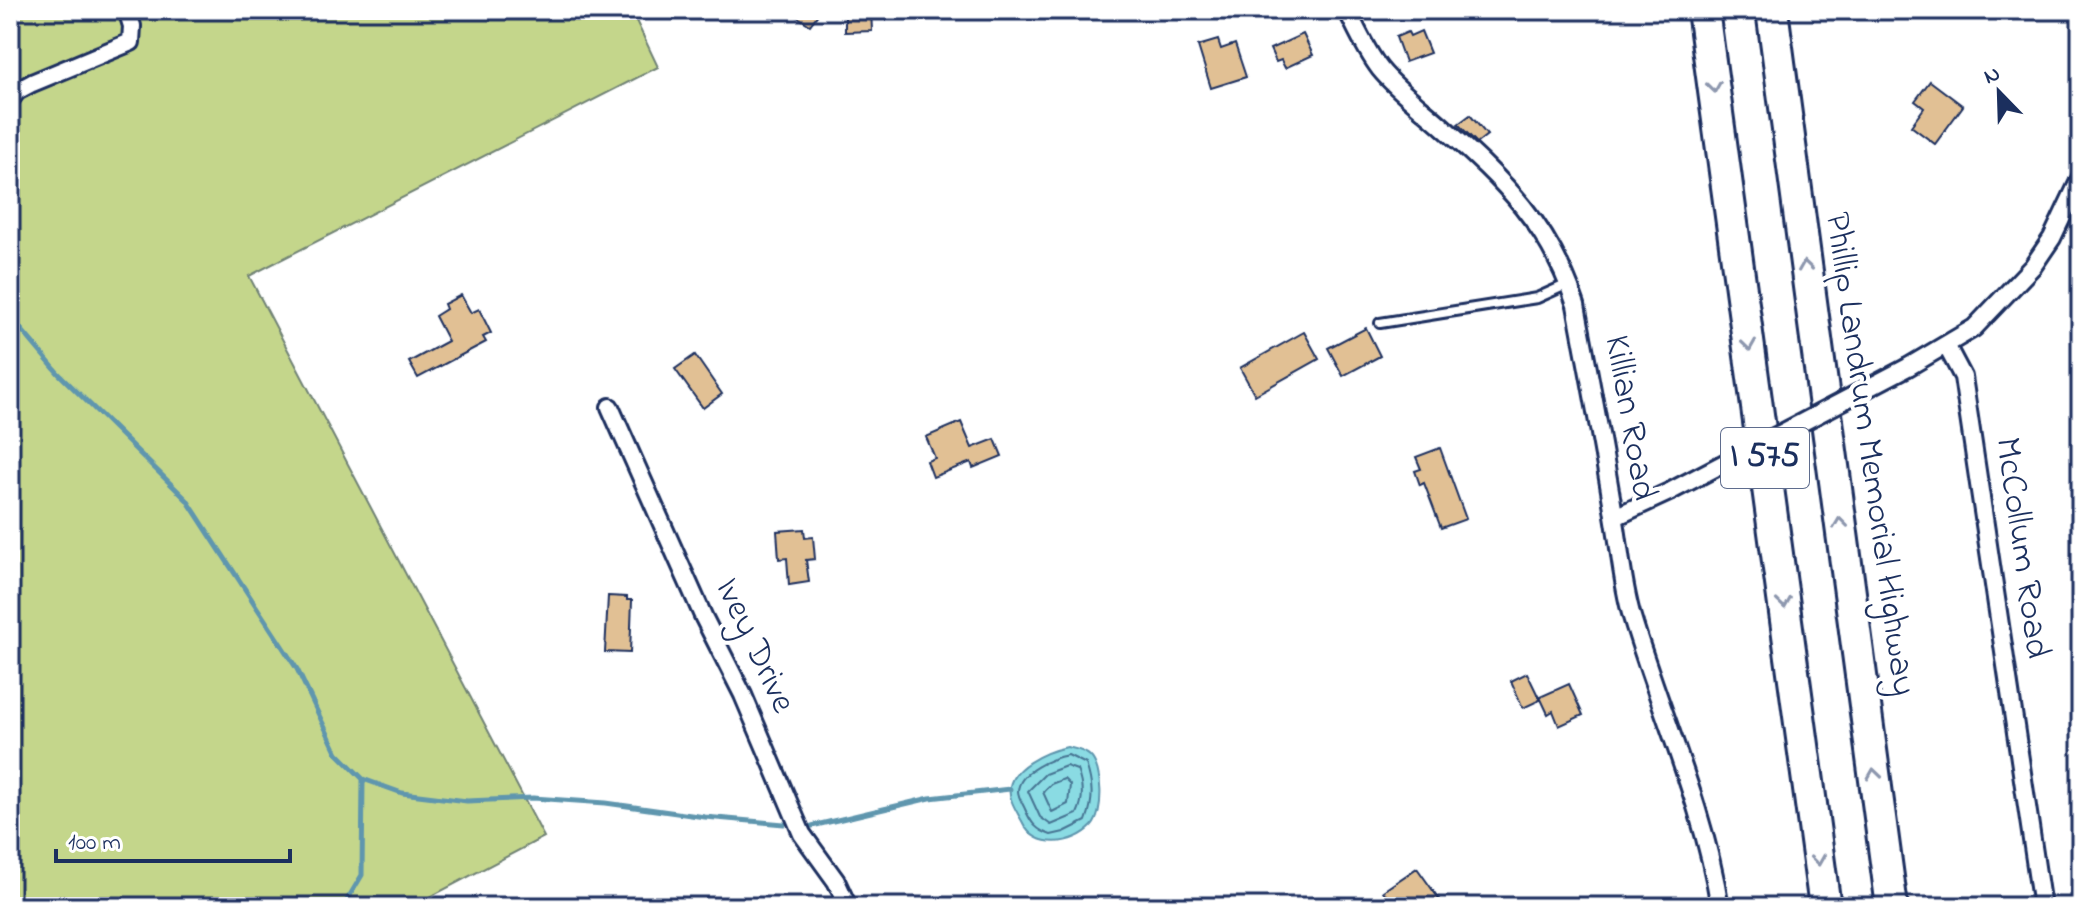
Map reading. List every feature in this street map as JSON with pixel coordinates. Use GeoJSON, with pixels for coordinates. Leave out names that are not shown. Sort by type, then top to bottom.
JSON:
{"type":"FeatureCollection","features":[{"type":"Feature","properties":{"kind":"highway","name":"I 575"},"geometry":{"type":"LineString","coordinates":[[1703,10],[1825,907]]}},
{"type":"Feature","properties":{"kind":"highway","name":"Phillip Landrum Memorial Highway"},"geometry":{"type":"LineString","coordinates":[[1772,10],[1892,907]]}},
{"type":"Feature","properties":{"kind":"street"},"geometry":{"type":"LineString","coordinates":[[10,100],[17,91],[32,83],[131,42],[132,26],[127,10]]}},
{"type":"Feature","properties":{"kind":"street","name":"Killian Road"},"geometry":{"type":"LineString","coordinates":[[1347,10],[1364,46],[1381,70],[1451,134],[1535,220],[1553,249],[1568,284],[1576,305],[1631,614],[1689,780],[1705,834],[1720,907]]}},
{"type":"Feature","properties":{"kind":"street"},"geometry":{"type":"LineString","coordinates":[[1615,517],[1908,367],[1974,328],[2033,266],[2052,238],[2081,177]]}},
{"type":"Feature","properties":{"kind":"street","name":"McCollum Road"},"geometry":{"type":"LineString","coordinates":[[1946,345],[1963,377],[2042,907]]}},
{"type":"Feature","properties":{"kind":"street","name":"Ivey Drive"},"geometry":{"type":"LineString","coordinates":[[610,407],[704,618],[743,695],[802,834],[836,881],[848,907]]}},
{"type":"Feature","properties":{"kind":"lane"},"geometry":{"type":"LineString","coordinates":[[1380,323],[1537,298],[1568,284]]}},
{"type":"Feature","properties":{"kind":"green space"},"geometry":{"type":"Polygon","coordinates":[[[10,10],[631,10],[658,67],[249,276],[544,837],[411,907],[10,907],[10,10]]]}},
{"type":"Feature","properties":{"kind":"water"},"geometry":{"type":"Polygon","coordinates":[[[1067,747],[1085,752],[1094,762],[1100,780],[1099,811],[1092,826],[1075,837],[1065,841],[1045,841],[1036,838],[1023,823],[1012,802],[1010,785],[1029,762],[1067,747]]]}},
{"type":"Feature","properties":{"kind":"building"},"geometry":{"type":"Polygon","coordinates":[[[787,10],[821,10],[810,25],[787,10]]]}},
{"type":"Feature","properties":{"kind":"building"},"geometry":{"type":"Polygon","coordinates":[[[845,10],[871,10],[872,31],[845,32],[845,10]]]}},
{"type":"Feature","properties":{"kind":"building"},"geometry":{"type":"Polygon","coordinates":[[[1421,31],[1430,53],[1405,62],[1396,37],[1421,31]]]}},
{"type":"Feature","properties":{"kind":"building"},"geometry":{"type":"Polygon","coordinates":[[[1303,34],[1313,55],[1285,68],[1281,60],[1276,62],[1270,49],[1303,34]]]}},
{"type":"Feature","properties":{"kind":"building"},"geometry":{"type":"Polygon","coordinates":[[[1218,40],[1221,49],[1235,44],[1246,77],[1211,88],[1198,46],[1218,40]]]}},
{"type":"Feature","properties":{"kind":"building"},"geometry":{"type":"Polygon","coordinates":[[[1930,81],[1963,106],[1935,144],[1911,126],[1924,108],[1915,101],[1930,81]]]}},
{"type":"Feature","properties":{"kind":"building"},"geometry":{"type":"Polygon","coordinates":[[[1470,115],[1487,135],[1477,143],[1458,124],[1470,115]]]}},
{"type":"Feature","properties":{"kind":"building"},"geometry":{"type":"Polygon","coordinates":[[[461,295],[471,313],[479,309],[491,333],[483,337],[486,342],[418,378],[409,362],[448,341],[435,316],[446,309],[444,304],[461,295]]]}},
{"type":"Feature","properties":{"kind":"building"},"geometry":{"type":"Polygon","coordinates":[[[1366,328],[1380,356],[1343,376],[1328,348],[1366,328]]]}},
{"type":"Feature","properties":{"kind":"building"},"geometry":{"type":"Polygon","coordinates":[[[1304,332],[1319,359],[1255,395],[1240,368],[1304,332]]]}},
{"type":"Feature","properties":{"kind":"building"},"geometry":{"type":"Polygon","coordinates":[[[695,355],[722,394],[703,408],[675,369],[695,355]]]}},
{"type":"Feature","properties":{"kind":"building"},"geometry":{"type":"Polygon","coordinates":[[[961,422],[972,448],[995,439],[1002,456],[973,468],[971,462],[933,477],[927,461],[935,458],[926,437],[961,422]]]}},
{"type":"Feature","properties":{"kind":"building"},"geometry":{"type":"Polygon","coordinates":[[[1440,448],[1466,519],[1441,528],[1424,483],[1420,485],[1415,471],[1421,469],[1416,457],[1440,448]]]}},
{"type":"Feature","properties":{"kind":"building"},"geometry":{"type":"Polygon","coordinates":[[[804,529],[805,538],[813,537],[815,559],[806,560],[809,582],[789,585],[787,558],[779,559],[777,531],[804,529]]]}},
{"type":"Feature","properties":{"kind":"building"},"geometry":{"type":"Polygon","coordinates":[[[608,596],[632,600],[630,653],[605,652],[608,596]]]}},
{"type":"Feature","properties":{"kind":"building"},"geometry":{"type":"Polygon","coordinates":[[[1527,673],[1540,700],[1523,708],[1511,681],[1527,673]]]}},
{"type":"Feature","properties":{"kind":"building"},"geometry":{"type":"Polygon","coordinates":[[[1569,684],[1583,715],[1559,726],[1553,711],[1548,714],[1540,697],[1569,684]]]}},
{"type":"Feature","properties":{"kind":"building"},"geometry":{"type":"Polygon","coordinates":[[[1417,868],[1439,899],[1428,907],[1374,907],[1388,898],[1383,891],[1417,868]]]}},
{"type":"Feature","properties":{"kind":"waterway"},"geometry":{"type":"LineString","coordinates":[[10,316],[58,373],[187,500],[297,669],[337,753],[363,779],[402,793],[467,801],[533,798],[606,803],[784,824]]}},
{"type":"Feature","properties":{"kind":"waterway"},"geometry":{"type":"LineString","coordinates":[[343,907],[362,875],[363,779]]}},
{"type":"Feature","properties":{"kind":"waterway"},"geometry":{"type":"LineString","coordinates":[[812,826],[930,798],[1010,789]]}}]}
